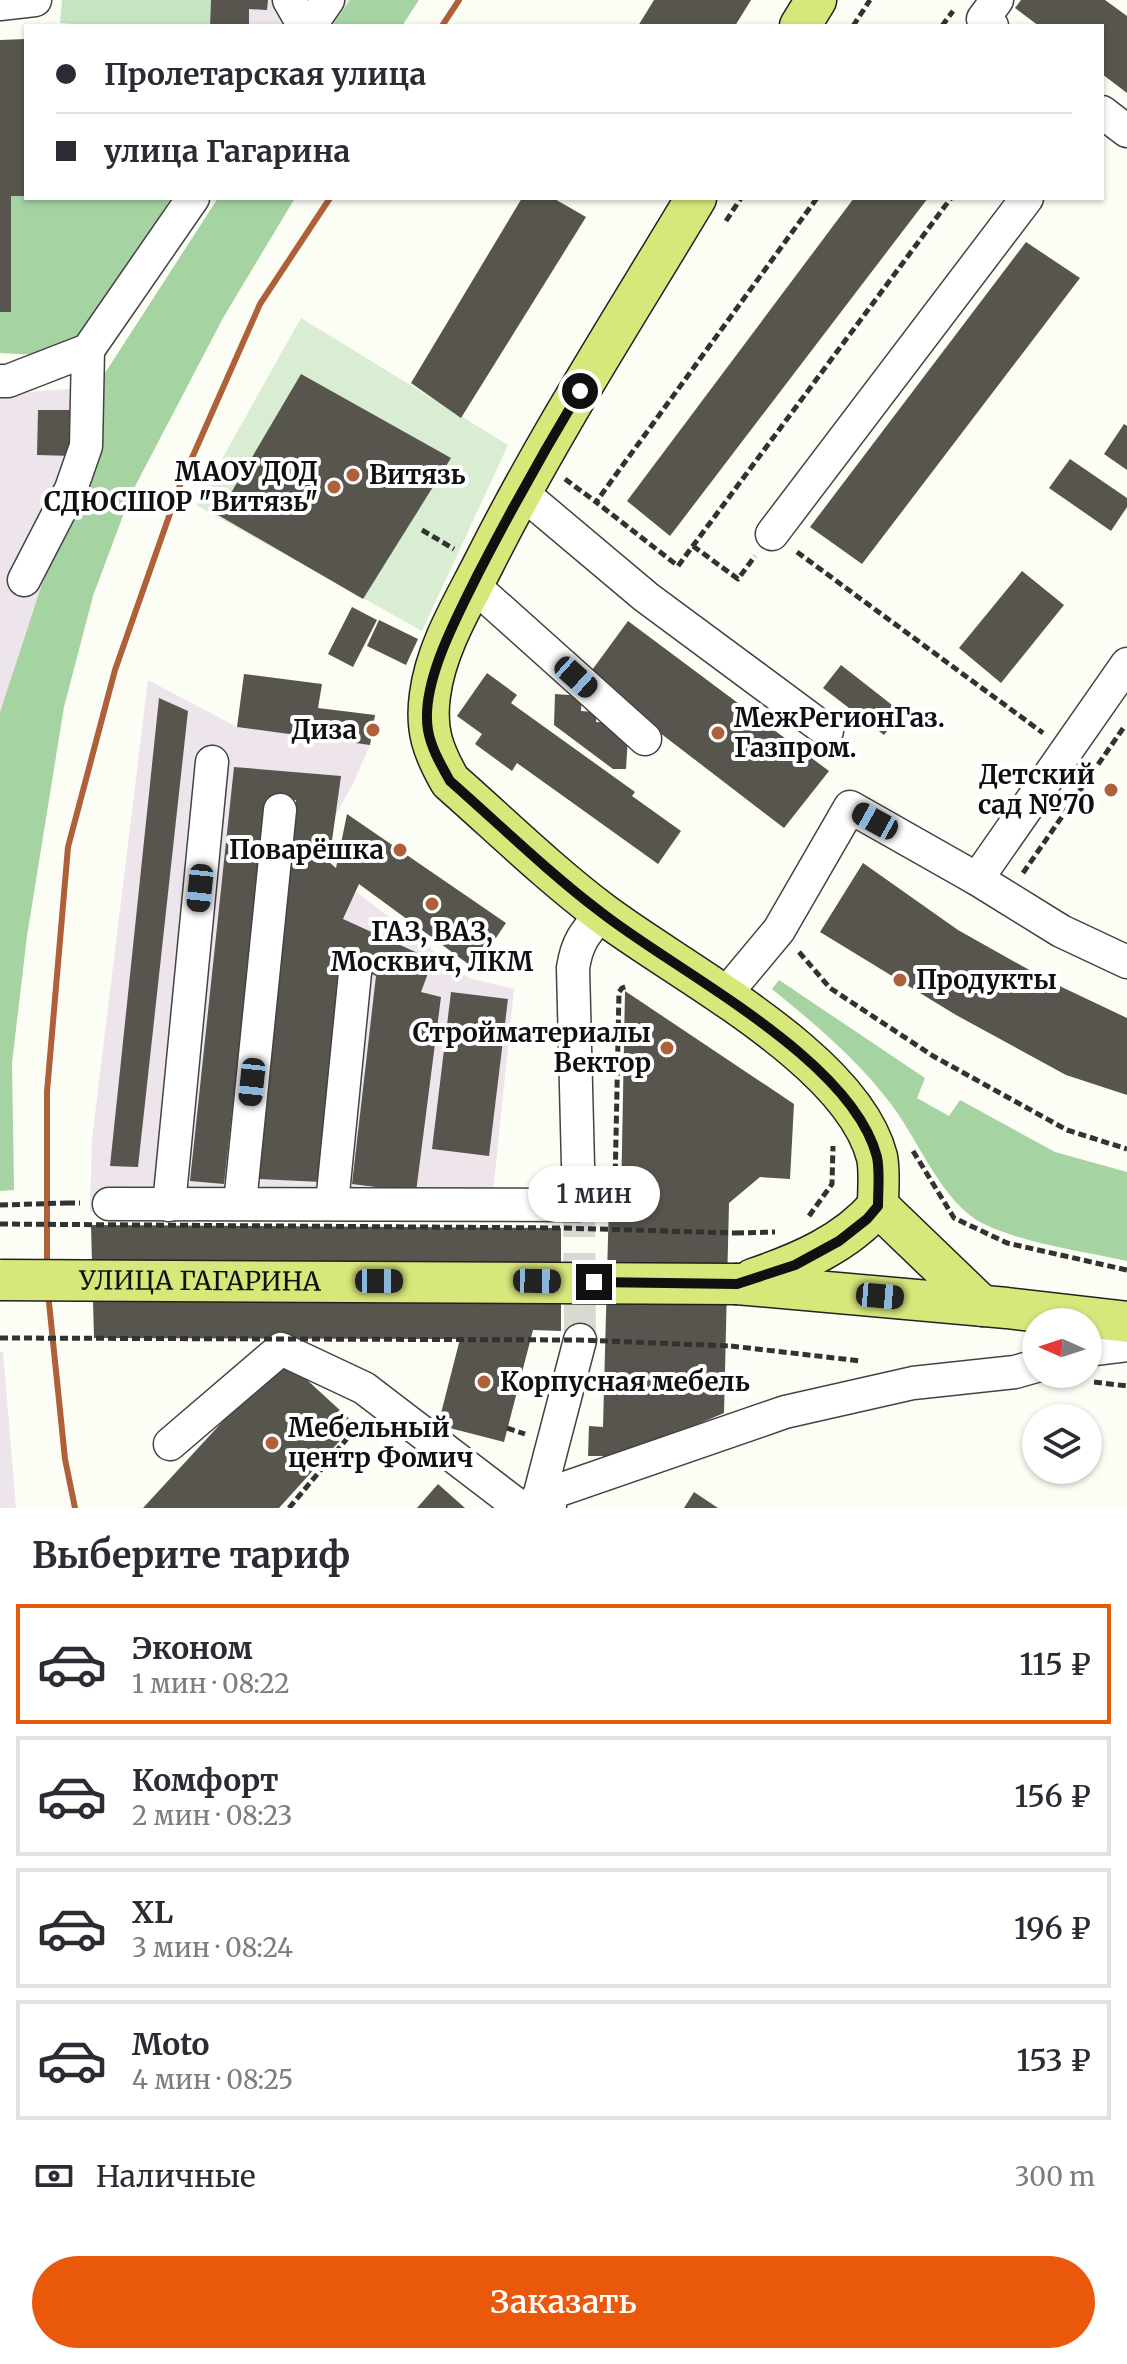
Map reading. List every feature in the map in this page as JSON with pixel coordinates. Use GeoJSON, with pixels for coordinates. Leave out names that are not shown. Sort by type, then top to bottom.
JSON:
{"type":"FeatureCollection","features":[{"type":"Feature","properties":{"kind":"main road"},"geometry":{"type":"LineString","coordinates":[[801,24],[816,0]]}},
{"type":"Feature","properties":{"kind":"main road"},"geometry":{"type":"LineString","coordinates":[[710,211],[530,500],[466,568],[430,693],[427,729],[438,760],[450,781],[602,913],[724,996],[805,1058],[852,1107],[867,1133],[877,1158],[878,1206],[867,1219],[839,1241],[795,1265],[737,1284]]}},
{"type":"Feature","properties":{"kind":"main road"},"geometry":{"type":"LineString","coordinates":[[878,1206],[982,1306]]}},
{"type":"Feature","properties":{"kind":"main road","name":"УЛИЦА ГАГАРИНА"},"geometry":{"type":"LineString","coordinates":[[0,1280],[737,1284]]}},
{"type":"Feature","properties":{"kind":"main road"},"geometry":{"type":"LineString","coordinates":[[737,1284],[1127,1322]]}},
{"type":"Feature","properties":{"kind":"street"},"geometry":{"type":"LineString","coordinates":[[0,4],[35,0]]}},
{"type":"Feature","properties":{"kind":"street"},"geometry":{"type":"LineString","coordinates":[[289,0],[306,24]]}},
{"type":"Feature","properties":{"kind":"street"},"geometry":{"type":"LineString","coordinates":[[309,24],[328,0]]}},
{"type":"Feature","properties":{"kind":"street"},"geometry":{"type":"LineString","coordinates":[[989,24],[983,19],[997,0]]}},
{"type":"Feature","properties":{"kind":"street"},"geometry":{"type":"LineString","coordinates":[[1104,114],[1127,131]]}},
{"type":"Feature","properties":{"kind":"street"},"geometry":{"type":"LineString","coordinates":[[24,580],[71,489],[86,446],[88,350],[192,200]]}},
{"type":"Feature","properties":{"kind":"street"},"geometry":{"type":"LineString","coordinates":[[772,534],[1025,200]]}},
{"type":"Feature","properties":{"kind":"street"},"geometry":{"type":"LineString","coordinates":[[0,381],[8,381],[88,350]]}},
{"type":"Feature","properties":{"kind":"street"},"geometry":{"type":"LineString","coordinates":[[530,500],[646,597],[827,731]]}},
{"type":"Feature","properties":{"kind":"street"},"geometry":{"type":"LineString","coordinates":[[466,568],[645,739]]}},
{"type":"Feature","properties":{"kind":"street"},"geometry":{"type":"LineString","coordinates":[[977,879],[1127,664]]}},
{"type":"Feature","properties":{"kind":"street"},"geometry":{"type":"LineString","coordinates":[[169,1205],[212,762]]}},
{"type":"Feature","properties":{"kind":"street"},"geometry":{"type":"LineString","coordinates":[[724,996],[779,930],[850,807],[1061,931],[1127,962]]}},
{"type":"Feature","properties":{"kind":"street"},"geometry":{"type":"LineString","coordinates":[[240,1203],[280,810]]}},
{"type":"Feature","properties":{"kind":"street"},"geometry":{"type":"LineString","coordinates":[[109,1204],[579,1205],[573,968],[576,948],[602,913]]}},
{"type":"Feature","properties":{"kind":"street"},"geometry":{"type":"LineString","coordinates":[[332,1203],[355,973]]}},
{"type":"Feature","properties":{"kind":"street"},"geometry":{"type":"LineString","coordinates":[[535,1505],[580,1340]]}},
{"type":"Feature","properties":{"kind":"street"},"geometry":{"type":"LineString","coordinates":[[1102,1358],[1127,1345]]}},
{"type":"Feature","properties":{"kind":"street"},"geometry":{"type":"LineString","coordinates":[[170,1444],[281,1349],[364,1388],[535,1505]]}},
{"type":"Feature","properties":{"kind":"street"},"geometry":{"type":"LineString","coordinates":[[535,1505],[785,1412],[913,1383],[1022,1370]]}},
{"type":"Feature","properties":{"kind":"path"},"geometry":{"type":"LineString","coordinates":[[854,24],[870,0]]}},
{"type":"Feature","properties":{"kind":"path"},"geometry":{"type":"LineString","coordinates":[[710,211],[736,200]]}},
{"type":"Feature","properties":{"kind":"path"},"geometry":{"type":"LineString","coordinates":[[596,502],[816,200]]}},
{"type":"Feature","properties":{"kind":"path"},"geometry":{"type":"LineString","coordinates":[[530,500],[561,476],[678,566],[950,200]]}},
{"type":"Feature","properties":{"kind":"path"},"geometry":{"type":"LineString","coordinates":[[422,530],[466,568]]}},
{"type":"Feature","properties":{"kind":"path"},"geometry":{"type":"LineString","coordinates":[[693,546],[738,579],[772,534],[1067,750]]}},
{"type":"Feature","properties":{"kind":"path"},"geometry":{"type":"LineString","coordinates":[[1044,845],[1127,723]]}},
{"type":"Feature","properties":{"kind":"path"},"geometry":{"type":"LineString","coordinates":[[779,930],[830,988],[933,1056],[1067,1130],[1127,1149]]}},
{"type":"Feature","properties":{"kind":"path"},"geometry":{"type":"LineString","coordinates":[[606,1203],[615,1185],[619,992],[627,988],[632,978]]}},
{"type":"Feature","properties":{"kind":"path"},"geometry":{"type":"LineString","coordinates":[[806,1220],[832,1184],[833,1141]]}},
{"type":"Feature","properties":{"kind":"path"},"geometry":{"type":"LineString","coordinates":[[909,1145],[954,1218],[1007,1243],[1127,1270]]}},
{"type":"Feature","properties":{"kind":"path"},"geometry":{"type":"LineString","coordinates":[[0,1205],[67,1203]]}},
{"type":"Feature","properties":{"kind":"path"},"geometry":{"type":"LineString","coordinates":[[0,1224],[782,1232]]}},
{"type":"Feature","properties":{"kind":"path"},"geometry":{"type":"LineString","coordinates":[[0,1338],[580,1340],[731,1346]]}},
{"type":"Feature","properties":{"kind":"path"},"geometry":{"type":"LineString","coordinates":[[1102,1374],[1127,1386]]}},
{"type":"Feature","properties":{"kind":"path"},"geometry":{"type":"LineString","coordinates":[[289,1508],[360,1423],[364,1388]]}},
{"type":"Feature","properties":{"kind":"shaded area"},"geometry":{"type":"Polygon","coordinates":[[[211,0],[350,0],[333,24],[210,24],[211,0]]]}},
{"type":"Feature","properties":{"kind":"shaded area"},"geometry":{"type":"Polygon","coordinates":[[[96,387],[88,482],[42,584],[0,712],[0,394],[96,387]]]}},
{"type":"Feature","properties":{"kind":"shaded area"},"geometry":{"type":"Polygon","coordinates":[[[148,680],[237,727],[370,745],[353,784],[312,858],[469,978],[514,989],[493,1192],[90,1212],[92,1139],[148,680]]]}},
{"type":"Feature","properties":{"kind":"shaded area"},"geometry":{"type":"Polygon","coordinates":[[[0,1352],[3,1352],[16,1508],[0,1508],[0,1352]]]}},
{"type":"Feature","properties":{"kind":"green space"},"geometry":{"type":"Polygon","coordinates":[[[62,0],[211,0],[210,24],[60,23],[62,0]]]}},
{"type":"Feature","properties":{"kind":"green space"},"geometry":{"type":"Polygon","coordinates":[[[350,0],[419,0],[403,24],[333,24],[350,0]]]}},
{"type":"Feature","properties":{"kind":"green space"},"geometry":{"type":"Polygon","coordinates":[[[11,196],[24,196],[24,200],[170,200],[86,333],[40,355],[0,353],[0,312],[11,311],[11,196]]]}},
{"type":"Feature","properties":{"kind":"green space"},"geometry":{"type":"Polygon","coordinates":[[[217,200],[294,200],[223,318],[131,494],[93,596],[64,707],[27,936],[12,1063],[14,1190],[0,1191],[0,712],[42,584],[88,482],[96,387],[217,200]]]}},
{"type":"Feature","properties":{"kind":"green space","name":"Витязь"},"geometry":{"type":"Polygon","coordinates":[[[301,318],[508,445],[422,631],[196,505],[301,318]]]}},
{"type":"Feature","properties":{"kind":"green space"},"geometry":{"type":"Polygon","coordinates":[[[779,980],[925,1078],[917,1098],[949,1116],[960,1100],[1055,1152],[1127,1172],[1127,1261],[1018,1237],[969,1215],[944,1187],[901,1118],[878,1088],[835,1043],[772,989],[779,980]]]}},
{"type":"Feature","properties":{"kind":"building"},"geometry":{"type":"Polygon","coordinates":[[[211,0],[268,0],[267,10],[249,9],[249,24],[210,24],[211,0]]]}},
{"type":"Feature","properties":{"kind":"building"},"geometry":{"type":"Polygon","coordinates":[[[654,0],[751,0],[736,24],[639,24],[654,0]]]}},
{"type":"Feature","properties":{"kind":"building"},"geometry":{"type":"Polygon","coordinates":[[[1021,0],[1105,0],[1127,16],[1127,93],[1104,76],[1104,24],[1036,24],[1015,8],[1021,0]]]}},
{"type":"Feature","properties":{"kind":"building"},"geometry":{"type":"Polygon","coordinates":[[[24,39],[24,196],[11,196],[11,312],[0,312],[0,40],[24,39]]]}},
{"type":"Feature","properties":{"kind":"building"},"geometry":{"type":"Polygon","coordinates":[[[521,200],[556,200],[586,217],[461,418],[411,383],[521,200]]]}},
{"type":"Feature","properties":{"kind":"building"},"geometry":{"type":"Polygon","coordinates":[[[853,200],[926,200],[670,536],[627,501],[853,200]]]}},
{"type":"Feature","properties":{"kind":"building"},"geometry":{"type":"Polygon","coordinates":[[[1026,242],[1080,278],[862,564],[810,527],[1026,242]]]}},
{"type":"Feature","properties":{"kind":"building","name":"МАОУ ДОД СДЮСШОР \"Витязь\""},"geometry":{"type":"Polygon","coordinates":[[[301,374],[451,458],[363,599],[218,515],[301,374]]]}},
{"type":"Feature","properties":{"kind":"building"},"geometry":{"type":"Polygon","coordinates":[[[38,410],[74,410],[73,456],[37,455],[38,410]]]}},
{"type":"Feature","properties":{"kind":"building"},"geometry":{"type":"Polygon","coordinates":[[[1124,424],[1127,426],[1127,470],[1104,454],[1124,424]]]}},
{"type":"Feature","properties":{"kind":"building"},"geometry":{"type":"Polygon","coordinates":[[[1070,459],[1127,498],[1127,507],[1111,531],[1049,488],[1070,459]]]}},
{"type":"Feature","properties":{"kind":"building"},"geometry":{"type":"Polygon","coordinates":[[[1022,571],[1064,605],[1001,683],[959,648],[1022,571]]]}},
{"type":"Feature","properties":{"kind":"building"},"geometry":{"type":"Polygon","coordinates":[[[352,607],[377,620],[353,667],[328,654],[352,607]]]}},
{"type":"Feature","properties":{"kind":"building"},"geometry":{"type":"Polygon","coordinates":[[[379,620],[418,639],[406,665],[367,646],[379,620]]]}},
{"type":"Feature","properties":{"kind":"building","name":"МежРегионГаз. Газпром."},"geometry":{"type":"Polygon","coordinates":[[[628,621],[829,771],[784,828],[587,677],[628,621]]]}},
{"type":"Feature","properties":{"kind":"building"},"geometry":{"type":"Polygon","coordinates":[[[841,665],[901,712],[884,735],[823,688],[841,665]]]}},
{"type":"Feature","properties":{"kind":"building"},"geometry":{"type":"Polygon","coordinates":[[[487,673],[517,695],[511,703],[635,792],[632,796],[681,831],[658,864],[517,763],[512,771],[475,744],[482,734],[457,716],[487,673]]]}},
{"type":"Feature","properties":{"kind":"building"},"geometry":{"type":"Polygon","coordinates":[[[244,674],[322,684],[318,708],[375,715],[370,745],[237,727],[244,674]]]}},
{"type":"Feature","properties":{"kind":"building"},"geometry":{"type":"Polygon","coordinates":[[[555,694],[582,696],[581,711],[597,712],[596,722],[616,723],[615,735],[628,736],[626,769],[613,769],[554,725],[555,694]]]}},
{"type":"Feature","properties":{"kind":"building"},"geometry":{"type":"Polygon","coordinates":[[[159,698],[188,711],[138,1167],[110,1166],[159,698]]]}},
{"type":"Feature","properties":{"kind":"building"},"geometry":{"type":"Polygon","coordinates":[[[234,767],[341,776],[329,862],[336,868],[347,814],[506,923],[475,969],[359,884],[343,919],[433,960],[421,992],[441,997],[416,1192],[352,1184],[376,976],[340,959],[321,1182],[259,1179],[296,800],[267,798],[224,1184],[190,1181],[234,767]]]}},
{"type":"Feature","properties":{"kind":"building"},"geometry":{"type":"Polygon","coordinates":[[[863,863],[958,930],[1049,981],[1127,1018],[1127,1095],[1066,1075],[956,1015],[820,932],[863,863]]]}},
{"type":"Feature","properties":{"kind":"building"},"geometry":{"type":"Polygon","coordinates":[[[625,991],[794,1104],[790,1179],[760,1177],[729,1203],[724,1413],[602,1465],[603,1456],[588,1456],[589,1426],[603,1427],[609,1200],[621,1200],[625,991]]]}},
{"type":"Feature","properties":{"kind":"building"},"geometry":{"type":"Polygon","coordinates":[[[451,992],[508,999],[489,1156],[432,1149],[451,992]]]}},
{"type":"Feature","properties":{"kind":"building"},"geometry":{"type":"Polygon","coordinates":[[[91,1225],[561,1228],[561,1331],[533,1330],[504,1442],[438,1425],[460,1339],[94,1338],[91,1225]]]}},
{"type":"Feature","properties":{"kind":"building"},"geometry":{"type":"Polygon","coordinates":[[[282,1357],[355,1424],[279,1508],[143,1508],[282,1357]]]}},
{"type":"Feature","properties":{"kind":"building"},"geometry":{"type":"Polygon","coordinates":[[[438,1484],[465,1508],[417,1508],[438,1484]]]}},
{"type":"Feature","properties":{"kind":"building"},"geometry":{"type":"Polygon","coordinates":[[[694,1492],[718,1508],[684,1508],[694,1492]]]}},
{"type":"Feature","properties":{"kind":"tunnel"},"geometry":{"type":"LineString","coordinates":[[579,1205],[580,1340]]}},
{"type":"Feature","properties":{"kind":"railway"},"geometry":{"type":"LineString","coordinates":[[443,24],[459,0]]}},
{"type":"Feature","properties":{"kind":"railway"},"geometry":{"type":"LineString","coordinates":[[75,1508],[65,1459],[47,1283],[47,1092],[68,847],[115,670],[180,485],[260,304],[329,200]]}},
{"type":"Feature","properties":{"kind":"place","name":"Витязь"},"geometry":{"type":"Point","coordinates":[353,475]}},
{"type":"Feature","properties":{"kind":"place","name":"МАОУ ДОД СДЮСШОР \"Витязь\""},"geometry":{"type":"Point","coordinates":[334,487]}},
{"type":"Feature","properties":{"kind":"place","name":"Диза"},"geometry":{"type":"Point","coordinates":[373,730]}},
{"type":"Feature","properties":{"kind":"place","name":"МежРегионГаз. Газпром."},"geometry":{"type":"Point","coordinates":[718,733]}},
{"type":"Feature","properties":{"kind":"place","name":"Детский сад №70"},"geometry":{"type":"Point","coordinates":[1111,790]}},
{"type":"Feature","properties":{"kind":"place","name":"Поварёшка"},"geometry":{"type":"Point","coordinates":[400,850]}},
{"type":"Feature","properties":{"kind":"place","name":"ГАЗ, ВАЗ, Москвич, ЛКМ"},"geometry":{"type":"Point","coordinates":[432,904]}},
{"type":"Feature","properties":{"kind":"place","name":"Продукты"},"geometry":{"type":"Point","coordinates":[900,980]}},
{"type":"Feature","properties":{"kind":"place","name":"Стройматериалы Вектор"},"geometry":{"type":"Point","coordinates":[667,1048]}},
{"type":"Feature","properties":{"kind":"place","name":"Корпусная мебель"},"geometry":{"type":"Point","coordinates":[484,1382]}},
{"type":"Feature","properties":{"kind":"place","name":"Мебельный центр Фомич"},"geometry":{"type":"Point","coordinates":[272,1443]}},
{"type":"Feature","properties":{"kind":"route"},"geometry":{"type":"LineString","coordinates":[[580,391],[520,491],[446,638],[430,693],[427,729],[438,760],[450,781],[602,913],[724,996],[805,1058],[831,1082],[852,1107],[877,1158],[878,1206],[839,1241],[795,1265],[737,1284],[594,1282]]}}]}
